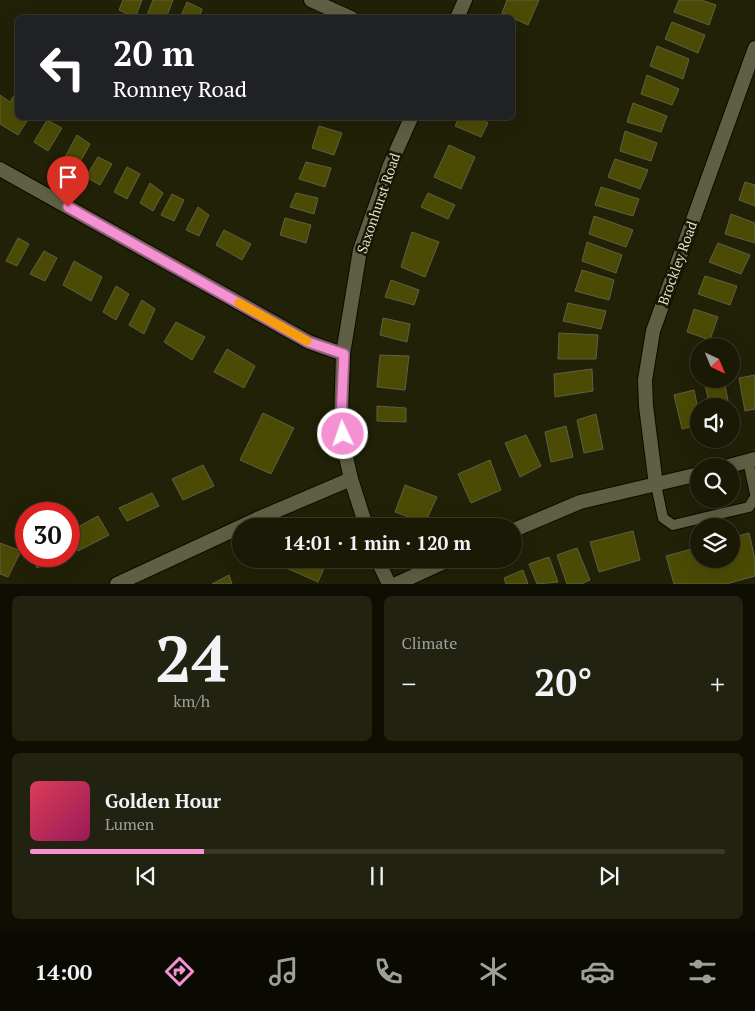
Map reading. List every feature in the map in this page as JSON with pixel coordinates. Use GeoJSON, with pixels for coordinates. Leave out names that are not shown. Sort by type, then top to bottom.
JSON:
{"type":"FeatureCollection","features":[{"type":"Feature","properties":{"kind":"street"},"geometry":{"type":"LineString","coordinates":[[311,0],[344,15]]}},
{"type":"Feature","properties":{"kind":"street"},"geometry":{"type":"LineString","coordinates":[[458,15],[465,0]]}},
{"type":"Feature","properties":{"kind":"street","name":"Brockley Road"},"geometry":{"type":"LineString","coordinates":[[656,485],[646,406],[646,372],[653,331],[755,48]]}},
{"type":"Feature","properties":{"kind":"street","name":"Saxonhurst Road"},"geometry":{"type":"LineString","coordinates":[[363,518],[351,479],[344,448],[341,419],[344,354],[360,250],[390,165],[410,120]]}},
{"type":"Feature","properties":{"kind":"street"},"geometry":{"type":"LineString","coordinates":[[0,169],[308,342],[344,354]]}},
{"type":"Feature","properties":{"kind":"street"},"geometry":{"type":"LineString","coordinates":[[522,527],[580,502],[690,476]]}},
{"type":"Feature","properties":{"kind":"street"},"geometry":{"type":"LineString","coordinates":[[117,584],[257,518],[351,479]]}},
{"type":"Feature","properties":{"kind":"street"},"geometry":{"type":"LineString","coordinates":[[381,568],[389,584]]}},
{"type":"Feature","properties":{"kind":"street"},"geometry":{"type":"LineString","coordinates":[[396,584],[431,568]]}},
{"type":"Feature","properties":{"kind":"lane"},"geometry":{"type":"LineString","coordinates":[[656,485],[663,518],[673,525],[749,507],[755,495],[751,460]]}},
{"type":"Feature","properties":{"kind":"building"},"geometry":{"type":"Polygon","coordinates":[[[123,0],[142,0],[136,15],[129,15],[119,10],[123,0]]]}},
{"type":"Feature","properties":{"kind":"building"},"geometry":{"type":"Polygon","coordinates":[[[153,0],[173,0],[167,15],[147,15],[153,0]]]}},
{"type":"Feature","properties":{"kind":"building"},"geometry":{"type":"Polygon","coordinates":[[[507,0],[539,0],[528,25],[515,19],[515,15],[502,13],[507,0]]]}},
{"type":"Feature","properties":{"kind":"building"},"geometry":{"type":"Polygon","coordinates":[[[679,0],[701,0],[716,5],[709,25],[674,12],[679,0]]]}},
{"type":"Feature","properties":{"kind":"building"},"geometry":{"type":"Polygon","coordinates":[[[187,2],[202,9],[200,15],[181,15],[187,2]]]}},
{"type":"Feature","properties":{"kind":"building"},"geometry":{"type":"Polygon","coordinates":[[[672,22],[705,35],[698,53],[665,39],[672,22]]]}},
{"type":"Feature","properties":{"kind":"building"},"geometry":{"type":"Polygon","coordinates":[[[657,46],[689,59],[683,79],[650,66],[657,46]]]}},
{"type":"Feature","properties":{"kind":"building"},"geometry":{"type":"Polygon","coordinates":[[[647,75],[679,89],[672,105],[641,94],[647,75]]]}},
{"type":"Feature","properties":{"kind":"building"},"geometry":{"type":"Polygon","coordinates":[[[15,94],[15,120],[28,120],[18,135],[0,124],[0,95],[10,102],[15,94]]]}},
{"type":"Feature","properties":{"kind":"building"},"geometry":{"type":"Polygon","coordinates":[[[633,103],[667,116],[661,132],[627,122],[633,103]]]}},
{"type":"Feature","properties":{"kind":"building"},"geometry":{"type":"Polygon","coordinates":[[[47,120],[62,128],[48,151],[34,142],[47,120]]]}},
{"type":"Feature","properties":{"kind":"building"},"geometry":{"type":"Polygon","coordinates":[[[458,120],[481,120],[488,123],[481,137],[455,126],[458,120]]]}},
{"type":"Feature","properties":{"kind":"building"},"geometry":{"type":"Polygon","coordinates":[[[319,126],[342,133],[334,155],[312,148],[319,126]]]}},
{"type":"Feature","properties":{"kind":"building"},"geometry":{"type":"Polygon","coordinates":[[[625,131],[657,143],[651,161],[620,151],[625,131]]]}},
{"type":"Feature","properties":{"kind":"building"},"geometry":{"type":"Polygon","coordinates":[[[77,135],[90,144],[78,166],[64,159],[77,135]]]}},
{"type":"Feature","properties":{"kind":"building"},"geometry":{"type":"Polygon","coordinates":[[[449,145],[475,157],[461,189],[434,177],[449,145]]]}},
{"type":"Feature","properties":{"kind":"building"},"geometry":{"type":"Polygon","coordinates":[[[98,157],[112,164],[100,185],[86,177],[98,157]]]}},
{"type":"Feature","properties":{"kind":"building"},"geometry":{"type":"Polygon","coordinates":[[[615,159],[648,170],[640,189],[608,177],[615,159]]]}},
{"type":"Feature","properties":{"kind":"building"},"geometry":{"type":"Polygon","coordinates":[[[306,162],[331,168],[325,187],[299,179],[306,162]]]}},
{"type":"Feature","properties":{"kind":"building"},"geometry":{"type":"Polygon","coordinates":[[[127,167],[140,174],[127,199],[114,192],[127,167]]]}},
{"type":"Feature","properties":{"kind":"building"},"geometry":{"type":"Polygon","coordinates":[[[745,182],[755,185],[755,206],[739,200],[745,182]]]}},
{"type":"Feature","properties":{"kind":"building"},"geometry":{"type":"Polygon","coordinates":[[[150,183],[163,193],[153,211],[140,203],[150,183]]]}},
{"type":"Feature","properties":{"kind":"building"},"geometry":{"type":"Polygon","coordinates":[[[601,187],[639,199],[633,216],[595,205],[601,187]]]}},
{"type":"Feature","properties":{"kind":"building"},"geometry":{"type":"Polygon","coordinates":[[[296,193],[318,198],[314,214],[290,207],[296,193]]]}},
{"type":"Feature","properties":{"kind":"building"},"geometry":{"type":"Polygon","coordinates":[[[428,193],[455,205],[448,219],[421,207],[428,193]]]}},
{"type":"Feature","properties":{"kind":"building"},"geometry":{"type":"Polygon","coordinates":[[[172,194],[184,200],[174,221],[161,215],[172,194]]]}},
{"type":"Feature","properties":{"kind":"building"},"geometry":{"type":"Polygon","coordinates":[[[198,207],[209,215],[199,236],[186,230],[198,207]]]}},
{"type":"Feature","properties":{"kind":"building"},"geometry":{"type":"Polygon","coordinates":[[[731,214],[755,223],[755,243],[725,234],[731,214]]]}},
{"type":"Feature","properties":{"kind":"building"},"geometry":{"type":"Polygon","coordinates":[[[594,216],[633,230],[626,247],[589,234],[594,216]]]}},
{"type":"Feature","properties":{"kind":"building"},"geometry":{"type":"Polygon","coordinates":[[[285,218],[311,225],[306,243],[280,235],[285,218]]]}},
{"type":"Feature","properties":{"kind":"building"},"geometry":{"type":"Polygon","coordinates":[[[224,230],[251,244],[242,260],[216,245],[224,230]]]}},
{"type":"Feature","properties":{"kind":"building"},"geometry":{"type":"Polygon","coordinates":[[[412,232],[439,242],[425,277],[401,267],[412,232]]]}},
{"type":"Feature","properties":{"kind":"building"},"geometry":{"type":"Polygon","coordinates":[[[18,238],[29,244],[17,266],[6,261],[18,238]]]}},
{"type":"Feature","properties":{"kind":"building"},"geometry":{"type":"Polygon","coordinates":[[[587,242],[622,255],[616,273],[582,261],[587,242]]]}},
{"type":"Feature","properties":{"kind":"building"},"geometry":{"type":"Polygon","coordinates":[[[718,243],[750,255],[741,274],[709,262],[718,243]]]}},
{"type":"Feature","properties":{"kind":"building"},"geometry":{"type":"Polygon","coordinates":[[[44,251],[57,258],[45,281],[30,274],[44,251]]]}},
{"type":"Feature","properties":{"kind":"building"},"geometry":{"type":"Polygon","coordinates":[[[74,261],[102,277],[91,301],[63,285],[74,261]]]}},
{"type":"Feature","properties":{"kind":"building"},"geometry":{"type":"Polygon","coordinates":[[[582,270],[614,280],[609,300],[575,291],[582,270]]]}},
{"type":"Feature","properties":{"kind":"building"},"geometry":{"type":"Polygon","coordinates":[[[705,276],[737,286],[730,305],[698,294],[705,276]]]}},
{"type":"Feature","properties":{"kind":"building"},"geometry":{"type":"Polygon","coordinates":[[[391,280],[419,290],[414,305],[385,297],[391,280]]]}},
{"type":"Feature","properties":{"kind":"building"},"geometry":{"type":"Polygon","coordinates":[[[116,286],[129,294],[116,320],[103,312],[116,286]]]}},
{"type":"Feature","properties":{"kind":"building"},"geometry":{"type":"Polygon","coordinates":[[[142,300],[155,309],[144,334],[129,325],[142,300]]]}},
{"type":"Feature","properties":{"kind":"building"},"geometry":{"type":"Polygon","coordinates":[[[568,303],[606,311],[601,329],[563,321],[568,303]]]}},
{"type":"Feature","properties":{"kind":"building"},"geometry":{"type":"Polygon","coordinates":[[[694,309],[718,317],[711,338],[704,338],[687,332],[694,309]]]}},
{"type":"Feature","properties":{"kind":"building"},"geometry":{"type":"Polygon","coordinates":[[[383,318],[410,324],[407,342],[380,335],[383,318]]]}},
{"type":"Feature","properties":{"kind":"building"},"geometry":{"type":"Polygon","coordinates":[[[176,322],[205,337],[192,360],[164,342],[176,322]]]}},
{"type":"Feature","properties":{"kind":"building"},"geometry":{"type":"Polygon","coordinates":[[[559,333],[598,335],[596,359],[558,359],[559,333]]]}},
{"type":"Feature","properties":{"kind":"building"},"geometry":{"type":"Polygon","coordinates":[[[227,349],[255,366],[244,388],[214,372],[227,349]]]}},
{"type":"Feature","properties":{"kind":"building"},"geometry":{"type":"Polygon","coordinates":[[[380,355],[409,356],[405,390],[377,387],[380,355]]]}},
{"type":"Feature","properties":{"kind":"building"},"geometry":{"type":"Polygon","coordinates":[[[592,369],[593,391],[555,397],[554,374],[592,369]]]}},
{"type":"Feature","properties":{"kind":"building"},"geometry":{"type":"Polygon","coordinates":[[[755,375],[755,409],[745,411],[740,378],[755,375]]]}},
{"type":"Feature","properties":{"kind":"building"},"geometry":{"type":"Polygon","coordinates":[[[706,388],[726,388],[728,398],[708,398],[706,388]]]}},
{"type":"Feature","properties":{"kind":"building"},"geometry":{"type":"Polygon","coordinates":[[[694,390],[696,398],[690,398],[690,427],[682,429],[674,395],[694,390]]]}},
{"type":"Feature","properties":{"kind":"building"},"geometry":{"type":"Polygon","coordinates":[[[377,406],[406,408],[406,422],[377,421],[377,406]]]}},
{"type":"Feature","properties":{"kind":"building"},"geometry":{"type":"Polygon","coordinates":[[[263,413],[294,428],[271,474],[240,460],[263,413]]]}},
{"type":"Feature","properties":{"kind":"building"},"geometry":{"type":"Polygon","coordinates":[[[596,414],[603,449],[584,453],[577,420],[596,414]]]}},
{"type":"Feature","properties":{"kind":"building"},"geometry":{"type":"Polygon","coordinates":[[[566,426],[573,457],[551,462],[545,432],[566,426]]]}},
{"type":"Feature","properties":{"kind":"building"},"geometry":{"type":"Polygon","coordinates":[[[526,435],[541,466],[520,477],[505,443],[526,435]]]}},
{"type":"Feature","properties":{"kind":"building"},"geometry":{"type":"Polygon","coordinates":[[[490,460],[501,490],[471,503],[458,474],[490,460]]]}},
{"type":"Feature","properties":{"kind":"building"},"geometry":{"type":"Polygon","coordinates":[[[203,465],[214,486],[183,500],[172,479],[203,465]]]}},
{"type":"Feature","properties":{"kind":"building"},"geometry":{"type":"Polygon","coordinates":[[[405,485],[437,497],[427,518],[411,518],[395,512],[405,485]]]}},
{"type":"Feature","properties":{"kind":"building"},"geometry":{"type":"Polygon","coordinates":[[[152,493],[159,506],[127,521],[119,508],[152,493]]]}},
{"type":"Feature","properties":{"kind":"building"},"geometry":{"type":"Polygon","coordinates":[[[98,516],[109,535],[80,550],[80,526],[98,516]]]}},
{"type":"Feature","properties":{"kind":"building"},"geometry":{"type":"Polygon","coordinates":[[[633,531],[640,560],[599,572],[590,542],[633,531]]]}},
{"type":"Feature","properties":{"kind":"building"},"geometry":{"type":"Polygon","coordinates":[[[749,533],[755,559],[755,576],[726,584],[674,584],[666,556],[690,549],[690,568],[740,568],[740,536],[749,533]]]}},
{"type":"Feature","properties":{"kind":"building"},"geometry":{"type":"Polygon","coordinates":[[[0,543],[15,549],[15,563],[8,577],[0,574],[0,543]]]}},
{"type":"Feature","properties":{"kind":"building"},"geometry":{"type":"Polygon","coordinates":[[[577,548],[590,580],[581,584],[567,584],[557,555],[577,548]]]}},
{"type":"Feature","properties":{"kind":"building"},"geometry":{"type":"Polygon","coordinates":[[[549,557],[558,582],[537,584],[529,564],[549,557]]]}},
{"type":"Feature","properties":{"kind":"building"},"geometry":{"type":"Polygon","coordinates":[[[286,568],[324,568],[318,582],[286,568]]]}},
{"type":"Feature","properties":{"kind":"building"},"geometry":{"type":"Polygon","coordinates":[[[523,570],[528,584],[506,584],[504,578],[523,570]]]}},
{"type":"Feature","properties":{"kind":"building"},"geometry":{"type":"Polygon","coordinates":[[[229,575],[232,584],[212,584],[229,575]]]}},
{"type":"Feature","properties":{"kind":"slow traffic"},"geometry":{"type":"LineString","coordinates":[[239,303],[307,341]]}},
{"type":"Feature","properties":{"kind":"route"},"geometry":{"type":"LineString","coordinates":[[68,207],[308,342],[344,354],[341,419],[343,434]]}}]}
